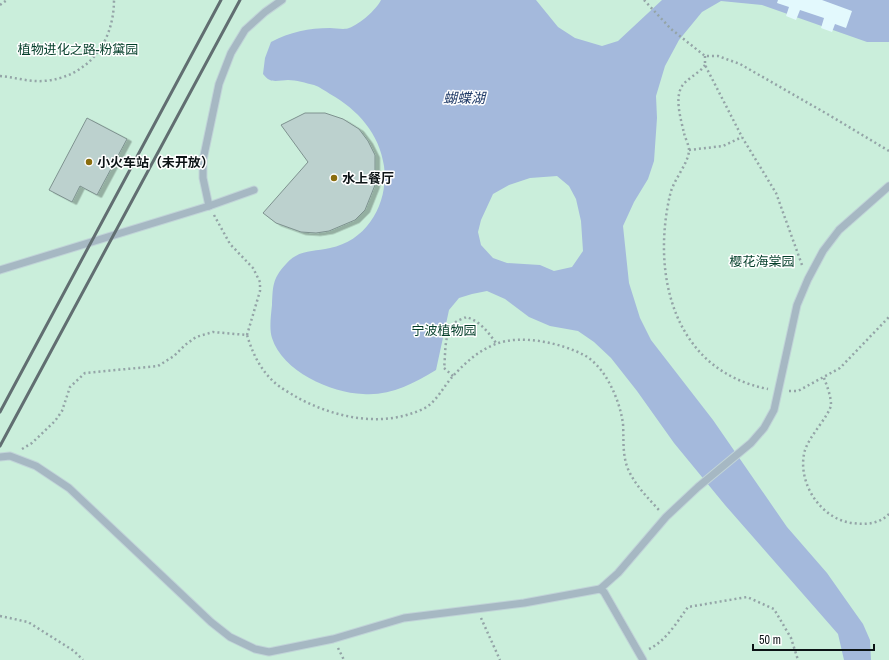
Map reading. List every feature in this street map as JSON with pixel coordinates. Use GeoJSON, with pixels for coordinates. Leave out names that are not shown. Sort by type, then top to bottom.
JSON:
{"type":"FeatureCollection","features":[{"type":"Feature","properties":{"kind":"lane"},"geometry":{"type":"LineString","coordinates":[[209,206],[203,178],[203,160],[219,84],[230,53],[245,30],[265,12],[282,0]]}},
{"type":"Feature","properties":{"kind":"lane"},"geometry":{"type":"LineString","coordinates":[[0,457],[10,456],[36,466],[69,488],[211,622],[230,637],[255,649],[269,652],[283,650],[333,639],[404,618],[524,603],[600,589],[618,573],[666,517],[698,487],[751,443],[764,428],[774,410],[797,305],[808,279],[823,251],[839,230],[889,186]]}},
{"type":"Feature","properties":{"kind":"lane"},"geometry":{"type":"LineString","coordinates":[[0,270],[209,206],[254,190]]}},
{"type":"Feature","properties":{"kind":"lane"},"geometry":{"type":"LineString","coordinates":[[600,589],[604,592],[641,657]]}},
{"type":"Feature","properties":{"kind":"path"},"geometry":{"type":"LineString","coordinates":[[0,5],[7,0]]}},
{"type":"Feature","properties":{"kind":"path"},"geometry":{"type":"LineString","coordinates":[[0,76],[41,81],[66,78],[78,72],[88,64],[104,42],[111,25],[114,0]]}},
{"type":"Feature","properties":{"kind":"path"},"geometry":{"type":"LineString","coordinates":[[644,0],[671,29],[705,56],[718,56],[740,64],[889,151]]}},
{"type":"Feature","properties":{"kind":"path"},"geometry":{"type":"LineString","coordinates":[[705,56],[705,65],[742,137],[776,193],[792,232],[798,255],[808,279]]}},
{"type":"Feature","properties":{"kind":"path"},"geometry":{"type":"LineString","coordinates":[[705,65],[681,87],[678,97],[684,133],[689,150],[686,161],[670,192],[663,240],[670,302],[690,340],[704,357],[718,370],[735,379],[754,386],[779,391],[798,391],[840,368],[889,317]]}},
{"type":"Feature","properties":{"kind":"path"},"geometry":{"type":"LineString","coordinates":[[689,150],[723,146],[742,137]]}},
{"type":"Feature","properties":{"kind":"path"},"geometry":{"type":"LineString","coordinates":[[209,206],[230,244],[254,268],[260,282],[260,291],[247,335],[251,348],[262,369],[274,382],[287,392],[322,410],[348,417],[370,419],[409,415],[424,408],[434,401],[453,376],[474,356],[496,343],[525,340],[554,344],[586,356],[597,366],[618,403],[622,424],[624,454],[628,469],[637,486],[666,517]]}},
{"type":"Feature","properties":{"kind":"path"},"geometry":{"type":"LineString","coordinates":[[453,376],[444,368],[446,343],[449,332],[454,323],[466,317],[471,319],[484,327],[496,343]]}},
{"type":"Feature","properties":{"kind":"path"},"geometry":{"type":"LineString","coordinates":[[10,456],[32,443],[55,421],[62,411],[70,387],[85,373],[158,366],[174,356],[196,337],[214,332],[247,335]]}},
{"type":"Feature","properties":{"kind":"path"},"geometry":{"type":"LineString","coordinates":[[824,378],[831,404],[829,411],[810,440],[804,458],[805,475],[813,498],[821,508],[840,521],[852,524],[873,524],[885,518],[889,514]]}},
{"type":"Feature","properties":{"kind":"path"},"geometry":{"type":"LineString","coordinates":[[641,657],[665,637],[688,608],[746,597],[774,609],[791,638],[798,660]]}},
{"type":"Feature","properties":{"kind":"path"},"geometry":{"type":"LineString","coordinates":[[477,608],[500,660]]}},
{"type":"Feature","properties":{"kind":"path"},"geometry":{"type":"LineString","coordinates":[[0,616],[28,622],[74,651],[84,660]]}},
{"type":"Feature","properties":{"kind":"green space","name":"宁波植物园"},"geometry":{"type":"Polygon","coordinates":[[[0,0],[889,0],[889,660],[0,660],[0,0]]]}},
{"type":"Feature","properties":{"kind":"water","name":"蝴蝶湖"},"geometry":{"type":"Polygon","coordinates":[[[381,0],[536,0],[558,27],[575,38],[602,46],[618,41],[662,0],[889,0],[889,42],[867,42],[762,5],[721,1],[702,12],[679,40],[665,66],[656,96],[657,118],[654,161],[648,179],[634,202],[623,226],[629,283],[640,318],[651,340],[713,420],[787,527],[827,573],[863,624],[870,640],[871,660],[844,660],[838,634],[725,505],[674,443],[637,391],[611,358],[594,342],[578,331],[550,326],[529,317],[505,299],[487,291],[472,294],[459,298],[449,310],[436,370],[401,388],[373,394],[350,393],[323,385],[297,370],[286,361],[277,350],[272,338],[270,326],[273,288],[281,269],[291,259],[301,253],[330,248],[343,244],[355,237],[373,218],[379,206],[385,180],[384,166],[377,143],[366,124],[358,115],[340,100],[316,86],[294,80],[269,80],[263,74],[265,58],[271,42],[292,33],[307,30],[322,28],[347,29],[363,20],[381,0]],[[557,176],[530,178],[509,185],[493,194],[481,220],[478,232],[481,245],[493,258],[507,263],[540,265],[554,271],[572,267],[583,251],[581,221],[576,199],[569,186],[557,176]]]}},
{"type":"Feature","properties":{"kind":"pier"},"geometry":{"type":"Polygon","coordinates":[[[778,0],[822,0],[852,11],[846,28],[835,24],[832,32],[821,28],[824,18],[800,10],[796,20],[786,16],[789,7],[777,3],[778,0]]]}},
{"type":"Feature","properties":{"kind":"building","name":"水上餐厅"},"geometry":{"type":"Polygon","coordinates":[[[305,113],[325,113],[343,119],[359,129],[368,141],[375,155],[375,185],[365,210],[355,220],[329,231],[316,233],[301,232],[276,223],[263,213],[308,162],[281,125],[305,113]]]}},
{"type":"Feature","properties":{"kind":"building","name":"小火车站（未开放）"},"geometry":{"type":"Polygon","coordinates":[[[87,118],[127,139],[97,195],[80,186],[72,202],[49,190],[87,118]]]}},
{"type":"Feature","properties":{"kind":"railway"},"geometry":{"type":"LineString","coordinates":[[0,412],[221,0]]}},
{"type":"Feature","properties":{"kind":"railway"},"geometry":{"type":"LineString","coordinates":[[0,446],[240,0]]}},
{"type":"Feature","properties":{"kind":"place","name":"小火车站（未开放）"},"geometry":{"type":"Point","coordinates":[89,162]}},
{"type":"Feature","properties":{"kind":"place","name":"水上餐厅"},"geometry":{"type":"Point","coordinates":[334,178]}},
{"type":"Feature","properties":{"kind":"park label","name":"植物进化之路-粉黛园"},"geometry":{"type":"Point","coordinates":[78,49]}},
{"type":"Feature","properties":{"kind":"park label","name":"樱花海棠园"},"geometry":{"type":"Point","coordinates":[762,261]}}]}
